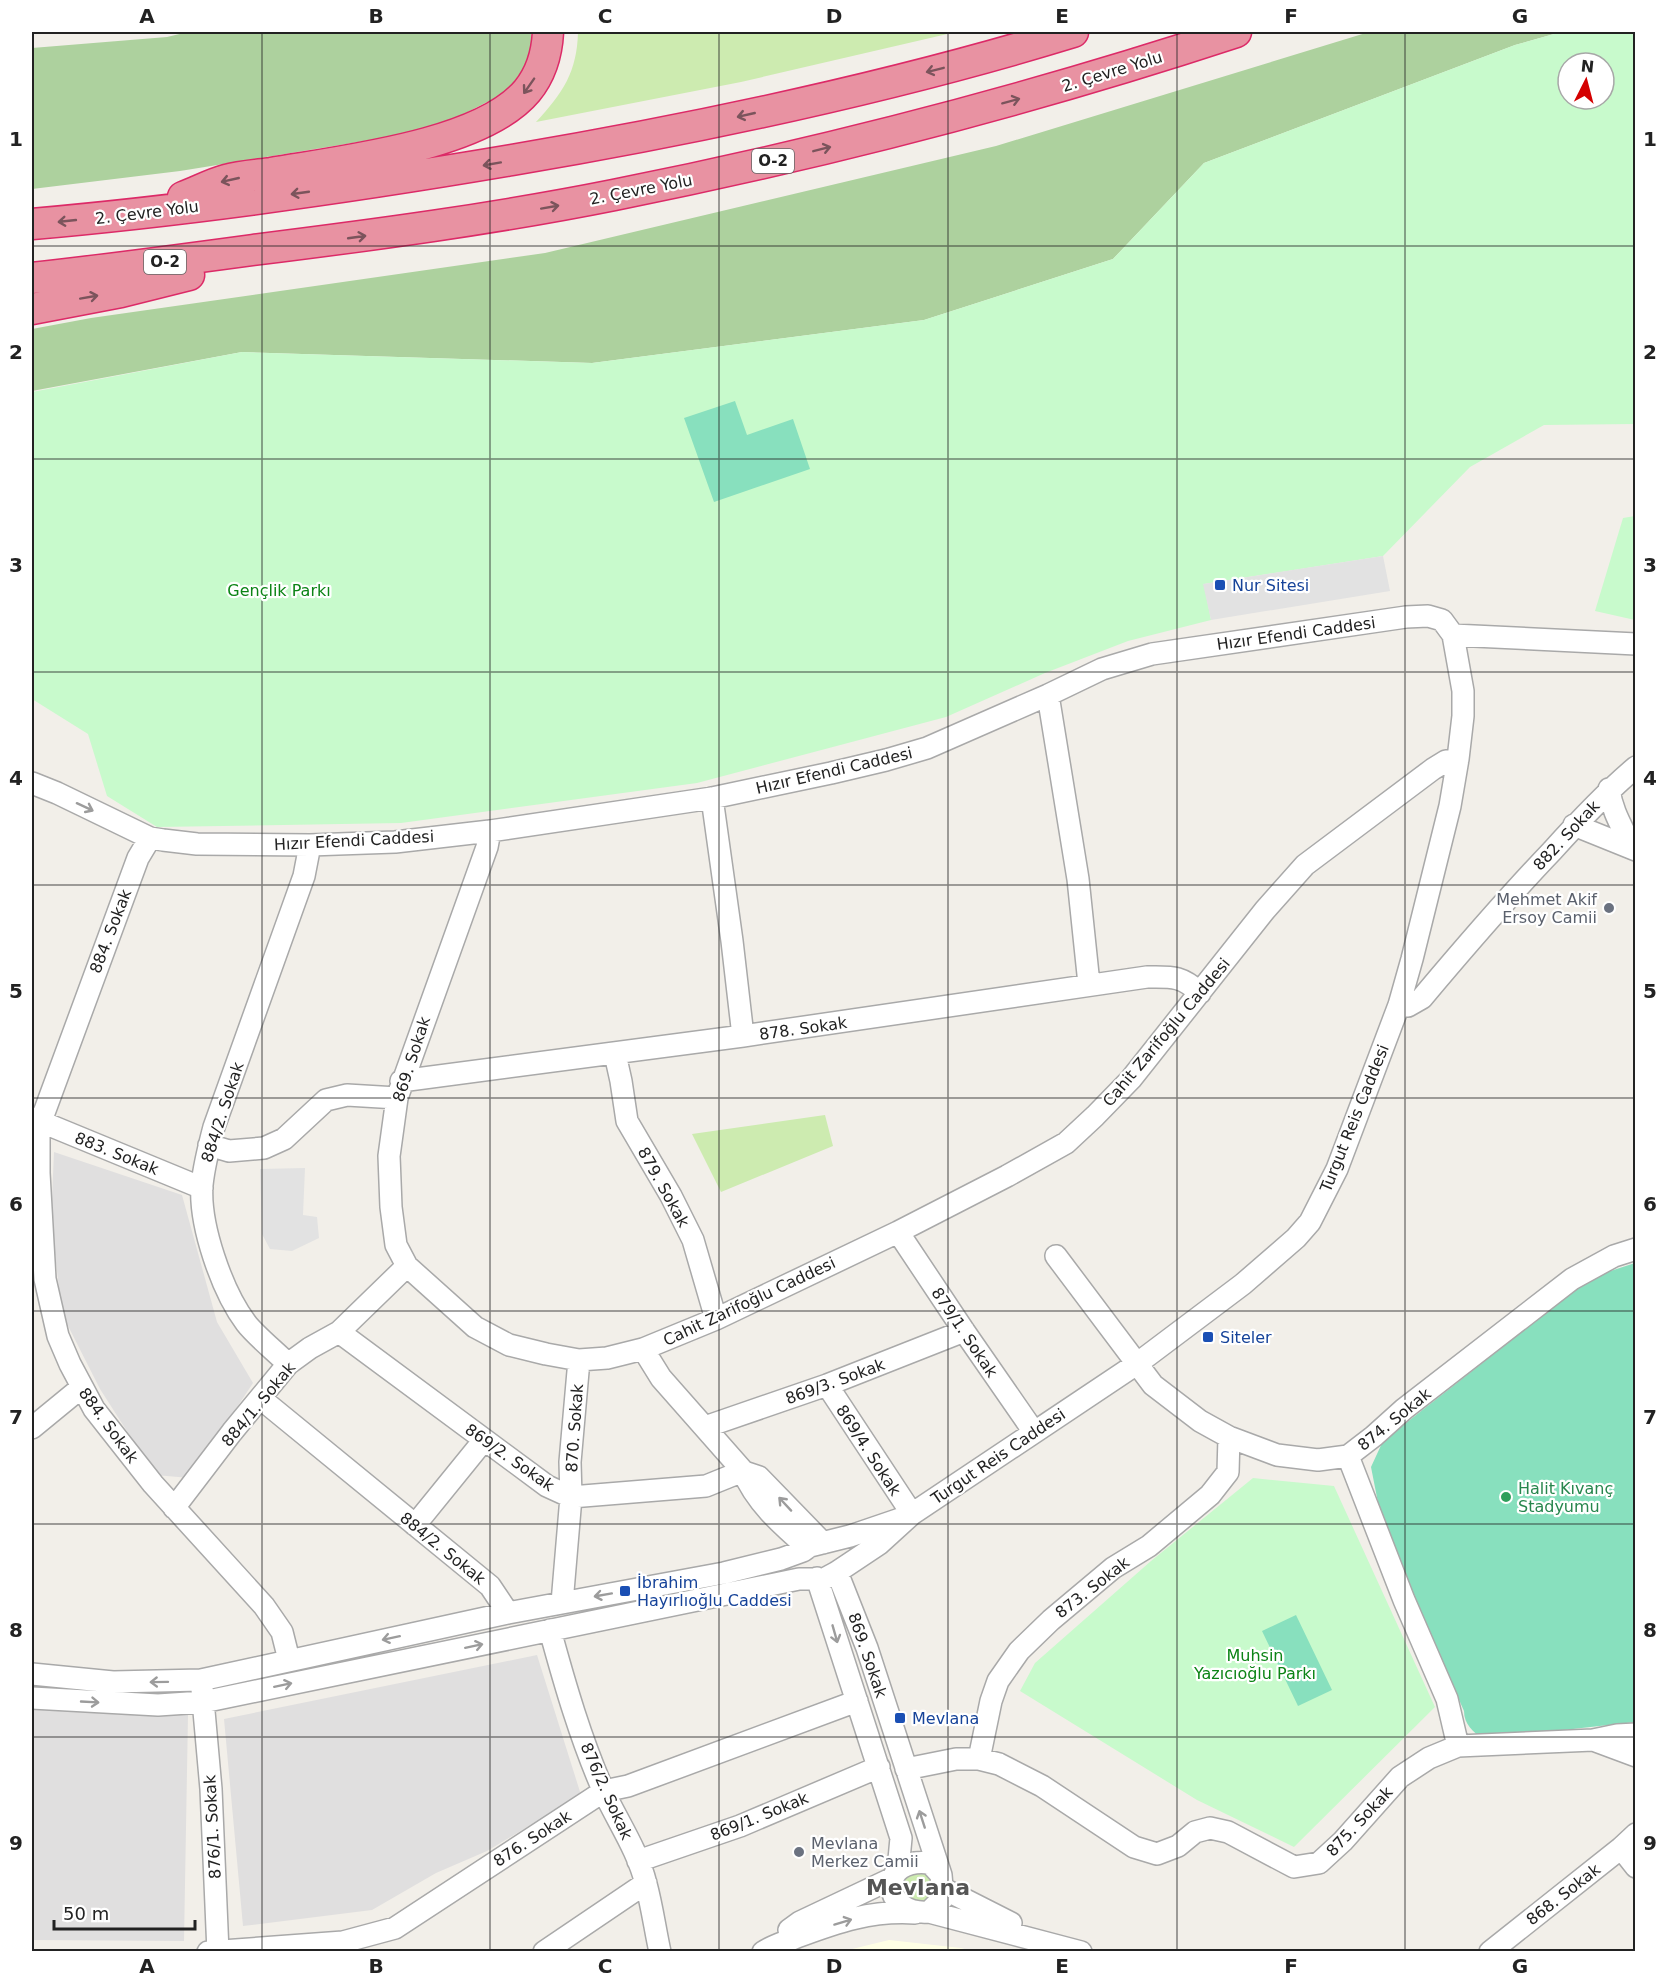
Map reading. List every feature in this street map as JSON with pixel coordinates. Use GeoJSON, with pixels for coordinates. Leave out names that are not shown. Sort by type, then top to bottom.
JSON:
{"type":"FeatureCollection","features":[{"type":"Feature","properties":{"kind":"highway"},"geometry":{"type":"LineString","coordinates":[[143,213],[226,180],[351,160],[402,149],[467,130],[510,107],[528,90],[540,69],[547,49],[548,32]]}},
{"type":"Feature","properties":{"kind":"highway","name":"2. Çevre Yolu"},"geometry":{"type":"LineString","coordinates":[[32,224],[143,213],[415,176],[602,145],[704,125],[843,93],[1002,53],[1073,32]]}},
{"type":"Feature","properties":{"kind":"highway","name":"2. Çevre Yolu"},"geometry":{"type":"LineString","coordinates":[[32,278],[299,244],[521,212],[723,172],[836,146],[1042,93],[1236,32]]}},
{"type":"Feature","properties":{"kind":"highway"},"geometry":{"type":"LineString","coordinates":[[32,309],[121,292],[299,244]]}},
{"type":"Feature","properties":{"kind":"street","name":"Hızır Efendi Caddesi"},"geometry":{"type":"LineString","coordinates":[[32,783],[150,838],[197,844],[395,842],[490,831],[712,798],[831,773],[917,751],[1048,695],[1102,669],[1152,654],[1406,617],[1428,616],[1442,620],[1453,635]]}},
{"type":"Feature","properties":{"kind":"street"},"geometry":{"type":"LineString","coordinates":[[1453,635],[1635,644]]}},
{"type":"Feature","properties":{"kind":"street","name":"Turgut Reis Caddesi"},"geometry":{"type":"LineString","coordinates":[[840,1570],[879,1544],[912,1514],[1138,1363],[1243,1284],[1296,1238],[1310,1222],[1337,1169],[1399,1005],[1429,899],[1450,806],[1463,717],[1463,691],[1453,635]]}},
{"type":"Feature","properties":{"kind":"street"},"geometry":{"type":"LineString","coordinates":[[1048,695],[1078,879],[1089,984]]}},
{"type":"Feature","properties":{"kind":"street","name":"Cahit Zarifoğlu Caddesi"},"geometry":{"type":"LineString","coordinates":[[643,1349],[716,1319],[898,1232],[1066,1143],[1131,1079],[1265,910],[1305,865],[1433,770],[1446,761],[1458,759]]}},
{"type":"Feature","properties":{"kind":"street","name":"882. Sokak"},"geometry":{"type":"LineString","coordinates":[[1399,1005],[1408,1006],[1422,998],[1574,825],[1609,789],[1635,767]]}},
{"type":"Feature","properties":{"kind":"street"},"geometry":{"type":"LineString","coordinates":[[1609,789],[1616,818],[1634,849]]}},
{"type":"Feature","properties":{"kind":"street"},"geometry":{"type":"LineString","coordinates":[[712,798],[743,1036]]}},
{"type":"Feature","properties":{"kind":"street"},"geometry":{"type":"LineString","coordinates":[[1574,825],[1634,849]]}},
{"type":"Feature","properties":{"kind":"street","name":"869. Sokak"},"geometry":{"type":"LineString","coordinates":[[490,831],[483,858],[399,1089],[390,1156],[391,1207],[396,1245],[407,1266],[475,1327],[509,1345],[579,1360],[607,1358],[643,1349],[661,1378],[743,1471],[759,1478],[816,1546],[839,1548],[840,1570],[942,1881]]}},
{"type":"Feature","properties":{"kind":"street","name":"884. Sokak"},"geometry":{"type":"LineString","coordinates":[[150,838],[144,845],[134,868],[36,1120],[45,1279],[58,1336],[94,1408],[174,1508],[264,1606],[282,1632],[289,1660]]}},
{"type":"Feature","properties":{"kind":"street","name":"884/2. Sokak"},"geometry":{"type":"LineString","coordinates":[[288,1364],[246,1324],[224,1283],[208,1241],[202,1188],[205,1159],[304,876],[310,844]]}},
{"type":"Feature","properties":{"kind":"street","name":"878. Sokak"},"geometry":{"type":"LineString","coordinates":[[210,1145],[229,1151],[264,1149],[284,1139],[326,1100],[346,1095],[1147,977],[1186,980],[1200,993]]}},
{"type":"Feature","properties":{"kind":"street","name":"879. Sokak"},"geometry":{"type":"LineString","coordinates":[[615,1054],[627,1121],[671,1196],[693,1240],[716,1319]]}},
{"type":"Feature","properties":{"kind":"street","name":"883. Sokak"},"geometry":{"type":"LineString","coordinates":[[36,1120],[202,1188]]}},
{"type":"Feature","properties":{"kind":"street","name":"879/1. Sokak"},"geometry":{"type":"LineString","coordinates":[[898,1232],[1034,1432]]}},
{"type":"Feature","properties":{"kind":"street","name":"874. Sokak"},"geometry":{"type":"LineString","coordinates":[[1458,1746],[1447,1699],[1404,1600],[1348,1456],[1404,1408],[1572,1279],[1614,1256],[1635,1250]]}},
{"type":"Feature","properties":{"kind":"street"},"geometry":{"type":"LineString","coordinates":[[1056,1256],[1153,1385],[1200,1421],[1229,1437],[1277,1455],[1318,1460],[1348,1456]]}},
{"type":"Feature","properties":{"kind":"street","name":"884/1. Sokak"},"geometry":{"type":"LineString","coordinates":[[174,1508],[288,1364],[310,1348],[339,1332],[407,1266]]}},
{"type":"Feature","properties":{"kind":"street","name":"869/3. Sokak"},"geometry":{"type":"LineString","coordinates":[[705,1427],[827,1385],[964,1331]]}},
{"type":"Feature","properties":{"kind":"street","name":"869/2. Sokak"},"geometry":{"type":"LineString","coordinates":[[339,1332],[547,1486],[571,1497],[706,1486],[743,1471]]}},
{"type":"Feature","properties":{"kind":"street","name":"870. Sokak"},"geometry":{"type":"LineString","coordinates":[[562,1603],[571,1497],[570,1462],[579,1360]]}},
{"type":"Feature","properties":{"kind":"street","name":"869/4. Sokak"},"geometry":{"type":"LineString","coordinates":[[827,1385],[912,1514]]}},
{"type":"Feature","properties":{"kind":"street"},"geometry":{"type":"LineString","coordinates":[[32,1428],[82,1387]]}},
{"type":"Feature","properties":{"kind":"street","name":"884/2. Sokak"},"geometry":{"type":"LineString","coordinates":[[260,1398],[490,1586],[508,1613]]}},
{"type":"Feature","properties":{"kind":"street","name":"873. Sokak"},"geometry":{"type":"LineString","coordinates":[[979,1759],[991,1701],[998,1681],[1020,1651],[1051,1620],[1113,1568],[1149,1546],[1210,1495],[1228,1472],[1229,1437]]}},
{"type":"Feature","properties":{"kind":"street"},"geometry":{"type":"LineString","coordinates":[[415,1525],[484,1440]]}},
{"type":"Feature","properties":{"kind":"street","name":"Turgut Reis Caddesi"},"geometry":{"type":"LineString","coordinates":[[816,1546],[912,1514]]}},
{"type":"Feature","properties":{"kind":"street"},"geometry":{"type":"LineString","coordinates":[[32,1674],[114,1682],[201,1680],[508,1613],[724,1573],[781,1559],[816,1546]]}},
{"type":"Feature","properties":{"kind":"street","name":"869. Sokak"},"geometry":{"type":"LineString","coordinates":[[816,1546],[806,1571],[814,1578],[901,1838],[896,1874]]}},
{"type":"Feature","properties":{"kind":"street"},"geometry":{"type":"LineString","coordinates":[[32,1698],[147,1704],[203,1702],[550,1630],[814,1578],[824,1579],[840,1570]]}},
{"type":"Feature","properties":{"kind":"street","name":"876/2. Sokak"},"geometry":{"type":"LineString","coordinates":[[550,1630],[567,1694],[604,1791],[638,1861],[646,1883],[660,1952]]}},
{"type":"Feature","properties":{"kind":"street","name":"876/1. Sokak"},"geometry":{"type":"LineString","coordinates":[[201,1680],[211,1789],[218,1951]]}},
{"type":"Feature","properties":{"kind":"street","name":"876. Sokak"},"geometry":{"type":"LineString","coordinates":[[208,1952],[343,1942],[395,1928],[604,1791],[628,1786],[857,1701]]}},
{"type":"Feature","properties":{"kind":"street","name":"875. Sokak"},"geometry":{"type":"LineString","coordinates":[[906,1769],[956,1760],[979,1759],[999,1764],[1042,1786],[1134,1847],[1157,1854],[1178,1846],[1195,1832],[1210,1828],[1228,1832],[1294,1867],[1319,1863],[1400,1777],[1429,1758],[1458,1746],[1593,1740],[1635,1734]]}},
{"type":"Feature","properties":{"kind":"street"},"geometry":{"type":"LineString","coordinates":[[1593,1740],[1635,1756]]}},
{"type":"Feature","properties":{"kind":"street","name":"869/1. Sokak"},"geometry":{"type":"LineString","coordinates":[[638,1861],[740,1826],[879,1767]]}},
{"type":"Feature","properties":{"kind":"street"},"geometry":{"type":"LineString","coordinates":[[1628,1841],[1635,1867]]}},
{"type":"Feature","properties":{"kind":"street","name":"868. Sokak"},"geometry":{"type":"LineString","coordinates":[[1490,1952],[1628,1841]]}},
{"type":"Feature","properties":{"kind":"street"},"geometry":{"type":"LineString","coordinates":[[766,1950],[800,1922],[896,1874],[909,1863],[918,1861],[930,1863],[942,1881],[981,1910],[1047,1941]]}},
{"type":"Feature","properties":{"kind":"street"},"geometry":{"type":"LineString","coordinates":[[896,1874],[892,1884],[894,1896],[900,1905],[923,1913],[1047,1941],[1081,1952]]}},
{"type":"Feature","properties":{"kind":"street"},"geometry":{"type":"LineString","coordinates":[[766,1950],[816,1930],[868,1914],[892,1911],[923,1913],[943,1898],[942,1881]]}},
{"type":"Feature","properties":{"kind":"street"},"geometry":{"type":"LineString","coordinates":[[544,1952],[646,1883]]}},
{"type":"Feature","properties":{"kind":"shaded area"},"geometry":{"type":"Polygon","coordinates":[[[1383,556],[1390,591],[1211,620],[1203,584],[1383,556]]]}},
{"type":"Feature","properties":{"kind":"shaded area"},"geometry":{"type":"Polygon","coordinates":[[[54,1152],[182,1195],[217,1322],[253,1383],[190,1478],[155,1475],[100,1389],[62,1314],[51,1220],[54,1152]]]}},
{"type":"Feature","properties":{"kind":"shaded area"},"geometry":{"type":"Polygon","coordinates":[[[305,1168],[303,1215],[317,1217],[319,1238],[292,1251],[270,1249],[262,1234],[260,1169],[305,1168]]]}},
{"type":"Feature","properties":{"kind":"shaded area"},"geometry":{"type":"Polygon","coordinates":[[[537,1655],[581,1795],[487,1851],[436,1873],[372,1910],[243,1926],[224,1719],[537,1655]]]}},
{"type":"Feature","properties":{"kind":"shaded area"},"geometry":{"type":"Polygon","coordinates":[[[32,1706],[188,1715],[184,1941],[32,1940],[32,1706]]]}},
{"type":"Feature","properties":{"kind":"shaded area"},"geometry":{"type":"Polygon","coordinates":[[[889,1940],[961,1948],[972,1951],[844,1951],[889,1940]]]}},
{"type":"Feature","properties":{"kind":"green space"},"geometry":{"type":"Polygon","coordinates":[[[188,32],[531,32],[533,57],[505,93],[432,130],[180,171],[32,189],[32,48],[167,37],[188,32]]]}},
{"type":"Feature","properties":{"kind":"green space"},"geometry":{"type":"Polygon","coordinates":[[[578,32],[956,32],[741,82],[536,122],[567,81],[575,59],[578,32]]]}},
{"type":"Feature","properties":{"kind":"green space"},"geometry":{"type":"Polygon","coordinates":[[[1369,32],[1561,32],[1515,45],[1204,163],[1113,259],[924,320],[592,363],[242,352],[32,391],[32,329],[91,318],[545,253],[996,146],[1369,32]]]}},
{"type":"Feature","properties":{"kind":"green space","name":"Gençlik Parkı"},"geometry":{"type":"Polygon","coordinates":[[[1561,32],[1635,32],[1635,424],[1544,425],[1470,467],[1383,556],[1204,584],[1211,620],[1128,641],[1045,673],[946,717],[697,783],[401,823],[157,827],[107,796],[88,734],[32,699],[32,392],[242,352],[592,363],[924,320],[1113,259],[1204,163],[1515,45],[1561,32]]]}},
{"type":"Feature","properties":{"kind":"green space"},"geometry":{"type":"Polygon","coordinates":[[[735,401],[747,435],[793,419],[810,469],[714,502],[684,418],[735,401]]]}},
{"type":"Feature","properties":{"kind":"green space"},"geometry":{"type":"Polygon","coordinates":[[[1636,516],[1635,620],[1595,611],[1623,518],[1636,516]]]}},
{"type":"Feature","properties":{"kind":"green space"},"geometry":{"type":"Polygon","coordinates":[[[825,1115],[833,1146],[721,1192],[692,1134],[825,1115]]]}},
{"type":"Feature","properties":{"kind":"green space","name":"Halit Kıvanç Stadyumu"},"geometry":{"type":"Polygon","coordinates":[[[1635,1263],[1635,1722],[1483,1739],[1467,1724],[1464,1711],[1383,1528],[1371,1467],[1383,1441],[1592,1277],[1635,1263]]]}},
{"type":"Feature","properties":{"kind":"green space","name":"Muhsin Yazıcıoğlu Parkı"},"geometry":{"type":"Polygon","coordinates":[[[1253,1478],[1334,1486],[1435,1707],[1294,1847],[1197,1800],[1020,1691],[1035,1663],[1151,1561],[1253,1478]]]}},
{"type":"Feature","properties":{"kind":"green space"},"geometry":{"type":"Polygon","coordinates":[[[1296,1615],[1332,1690],[1298,1706],[1262,1631],[1296,1615]]]}},
{"type":"Feature","properties":{"kind":"green space"},"geometry":{"type":"Polygon","coordinates":[[[921,1870],[932,1876],[933,1895],[923,1902],[910,1901],[904,1890],[904,1878],[921,1870]]]}},
{"type":"Feature","properties":{"kind":"place","name":"Nur Sitesi"},"geometry":{"type":"Point","coordinates":[1220,585]}},
{"type":"Feature","properties":{"kind":"place","name":"Mehmet Akif Ersoy Camii"},"geometry":{"type":"Point","coordinates":[1609,908]}},
{"type":"Feature","properties":{"kind":"place","name":"Siteler"},"geometry":{"type":"Point","coordinates":[1208,1337]}},
{"type":"Feature","properties":{"kind":"place","name":"Halit Kıvanç Stadyumu"},"geometry":{"type":"Point","coordinates":[1506,1497]}},
{"type":"Feature","properties":{"kind":"place","name":"İbrahim Hayırlıoğlu Caddesi"},"geometry":{"type":"Point","coordinates":[625,1591]}},
{"type":"Feature","properties":{"kind":"place","name":"Mevlana"},"geometry":{"type":"Point","coordinates":[900,1718]}},
{"type":"Feature","properties":{"kind":"place","name":"Mevlana Merkez Camii"},"geometry":{"type":"Point","coordinates":[799,1852]}},
{"type":"Feature","properties":{"kind":"district","name":"Mevlana"},"geometry":{"type":"Point","coordinates":[918,1887]}}]}
